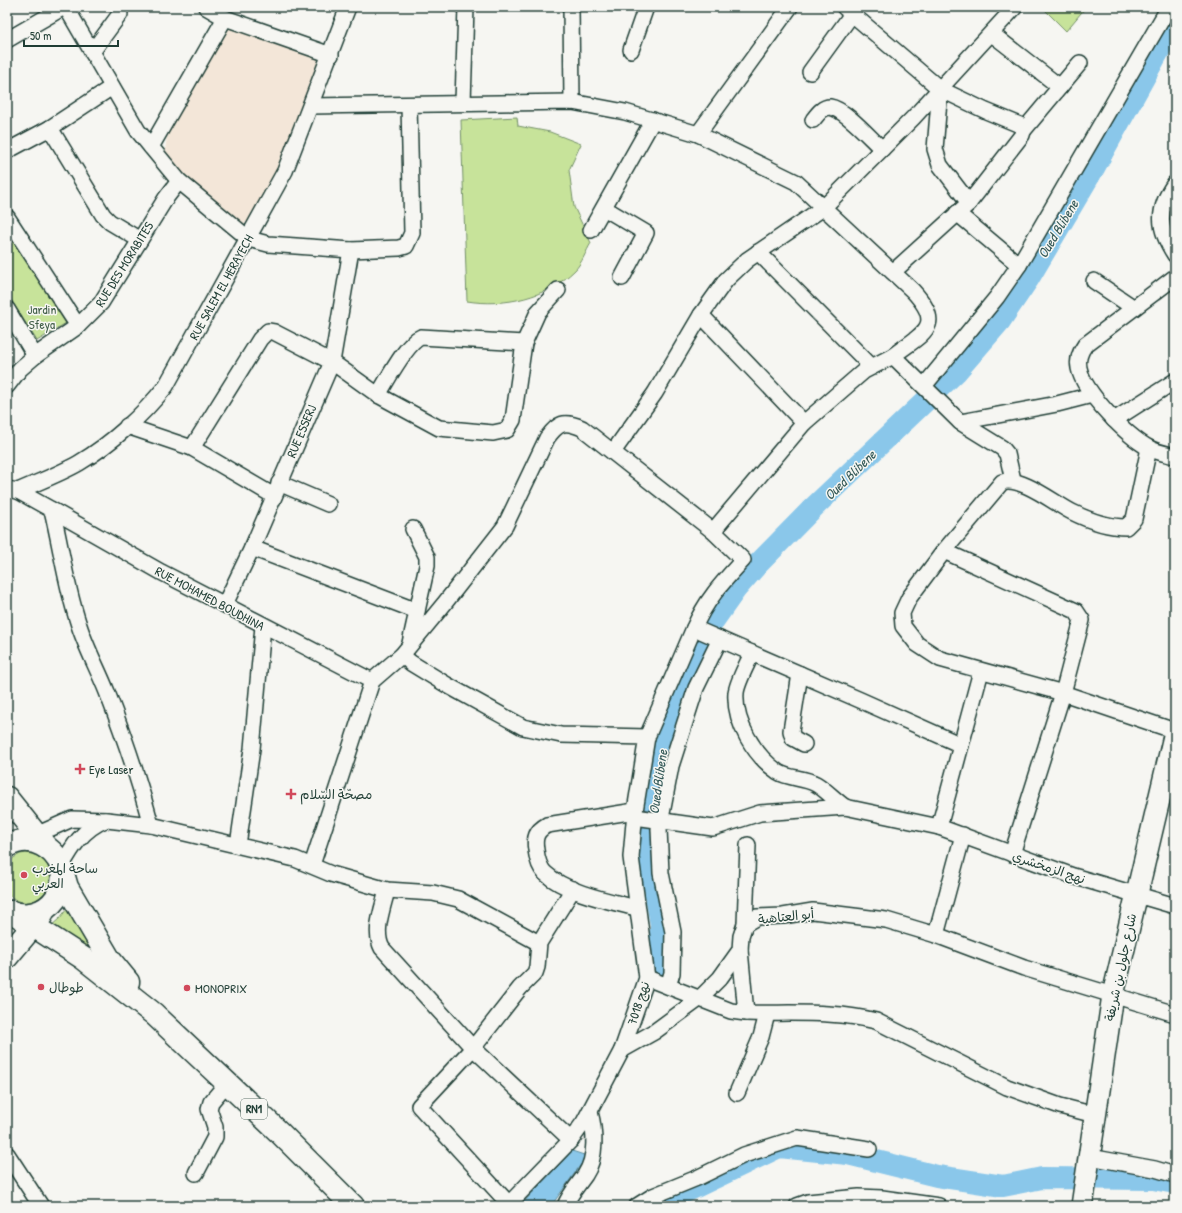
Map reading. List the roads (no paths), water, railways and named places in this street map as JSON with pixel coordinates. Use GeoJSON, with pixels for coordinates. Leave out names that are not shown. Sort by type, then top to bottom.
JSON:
{"type":"FeatureCollection","features":[{"type":"Feature","properties":{"kind":"main road","name":"شارع جلول بن شريفة"},"geometry":{"type":"LineString","coordinates":[[1083,1202],[1090,1162],[1095,1115],[1113,994],[1175,731]]}},
{"type":"Feature","properties":{"kind":"main road","name":"RN1"},"geometry":{"type":"LineString","coordinates":[[7,798],[22,843],[55,855],[67,886],[110,960],[154,1014]]}},
{"type":"Feature","properties":{"kind":"main road"},"geometry":{"type":"LineString","coordinates":[[7,957],[50,906],[60,890],[63,880],[61,869]]}},
{"type":"Feature","properties":{"kind":"main road","name":"RN1"},"geometry":{"type":"LineString","coordinates":[[9,911],[30,915],[41,912],[50,906]]}},
{"type":"Feature","properties":{"kind":"main road","name":"RN1"},"geometry":{"type":"LineString","coordinates":[[9,911],[83,958],[154,1014],[286,1138],[353,1206]]}},
{"type":"Feature","properties":{"kind":"street"},"geometry":{"type":"LineString","coordinates":[[7,40],[65,7],[138,131],[179,181],[249,238],[268,244],[351,250],[399,248],[406,246],[412,233],[409,105]]}},
{"type":"Feature","properties":{"kind":"street"},"geometry":{"type":"LineString","coordinates":[[206,7],[225,18],[331,55]]}},
{"type":"Feature","properties":{"kind":"street","name":"RUE SALEM EL HERAYECH"},"geometry":{"type":"LineString","coordinates":[[12,490],[79,463],[98,450],[127,426],[154,402],[166,386],[285,171],[331,55],[348,7]]}},
{"type":"Feature","properties":{"kind":"street"},"geometry":{"type":"LineString","coordinates":[[463,102],[466,7]]}},
{"type":"Feature","properties":{"kind":"street"},"geometry":{"type":"LineString","coordinates":[[571,7],[572,102]]}},
{"type":"Feature","properties":{"kind":"street"},"geometry":{"type":"LineString","coordinates":[[632,50],[646,7]]}},
{"type":"Feature","properties":{"kind":"street"},"geometry":{"type":"LineString","coordinates":[[698,134],[790,7]]}},
{"type":"Feature","properties":{"kind":"street"},"geometry":{"type":"LineString","coordinates":[[613,452],[655,393],[701,314],[726,280],[758,252],[823,208],[913,118],[1016,7]]}},
{"type":"Feature","properties":{"kind":"street"},"geometry":{"type":"LineString","coordinates":[[926,388],[997,298],[1019,265],[1169,7]]}},
{"type":"Feature","properties":{"kind":"street"},"geometry":{"type":"LineString","coordinates":[[810,72],[848,11],[940,89],[1020,125],[1023,131]]}},
{"type":"Feature","properties":{"kind":"street"},"geometry":{"type":"LineString","coordinates":[[92,52],[120,14]]}},
{"type":"Feature","properties":{"kind":"street"},"geometry":{"type":"LineString","coordinates":[[151,147],[225,18]]}},
{"type":"Feature","properties":{"kind":"street"},"geometry":{"type":"LineString","coordinates":[[992,34],[1060,87]]}},
{"type":"Feature","properties":{"kind":"street"},"geometry":{"type":"LineString","coordinates":[[892,272],[969,203],[1022,135],[1023,131],[1080,63]]}},
{"type":"Feature","properties":{"kind":"street"},"geometry":{"type":"LineString","coordinates":[[7,151],[50,128],[112,87]]}},
{"type":"Feature","properties":{"kind":"street"},"geometry":{"type":"LineString","coordinates":[[940,89],[935,148],[940,165],[969,203]]}},
{"type":"Feature","properties":{"kind":"street"},"geometry":{"type":"LineString","coordinates":[[311,106],[409,105],[463,102],[572,102],[625,112],[698,134],[792,179],[808,191],[823,208],[922,301],[930,316],[930,322],[927,329],[893,356],[871,366],[804,423],[713,531],[582,428],[571,423],[561,424],[553,429],[547,438],[505,526],[405,650],[372,681],[312,865]]}},
{"type":"Feature","properties":{"kind":"street"},"geometry":{"type":"LineString","coordinates":[[813,120],[821,110],[830,107],[849,118],[882,149]]}},
{"type":"Feature","properties":{"kind":"street"},"geometry":{"type":"LineString","coordinates":[[591,230],[654,120]]}},
{"type":"Feature","properties":{"kind":"street"},"geometry":{"type":"LineString","coordinates":[[50,128],[103,215],[110,222],[140,240]]}},
{"type":"Feature","properties":{"kind":"street","name":"RUE DES MORABITES"},"geometry":{"type":"LineString","coordinates":[[7,386],[20,369],[35,356],[78,326],[101,303],[166,198],[179,181]]}},
{"type":"Feature","properties":{"kind":"street"},"geometry":{"type":"LineString","coordinates":[[1175,183],[1161,212],[1161,227],[1165,239],[1175,255]]}},
{"type":"Feature","properties":{"kind":"street"},"geometry":{"type":"LineString","coordinates":[[604,208],[646,233],[622,278]]}},
{"type":"Feature","properties":{"kind":"street"},"geometry":{"type":"LineString","coordinates":[[957,213],[1019,265]]}},
{"type":"Feature","properties":{"kind":"street"},"geometry":{"type":"LineString","coordinates":[[7,217],[78,326]]}},
{"type":"Feature","properties":{"kind":"street","name":"RUE ESSERJ"},"geometry":{"type":"LineString","coordinates":[[226,604],[252,548],[332,362],[351,250]]}},
{"type":"Feature","properties":{"kind":"street"},"geometry":{"type":"LineString","coordinates":[[758,252],[871,366]]}},
{"type":"Feature","properties":{"kind":"street"},"geometry":{"type":"LineString","coordinates":[[1175,277],[1085,345],[1080,351],[1078,359],[1079,369],[1092,395],[1114,420],[1149,448],[1175,456]]}},
{"type":"Feature","properties":{"kind":"street"},"geometry":{"type":"LineString","coordinates":[[1094,281],[1134,308]]}},
{"type":"Feature","properties":{"kind":"street"},"geometry":{"type":"LineString","coordinates":[[192,448],[264,334],[268,331],[274,332],[332,362],[378,395],[439,428],[449,430],[501,432],[507,430],[512,420],[524,343],[538,312],[558,290]]}},
{"type":"Feature","properties":{"kind":"street"},"geometry":{"type":"LineString","coordinates":[[7,309],[35,356]]}},
{"type":"Feature","properties":{"kind":"street"},"geometry":{"type":"LineString","coordinates":[[701,314],[804,423]]}},
{"type":"Feature","properties":{"kind":"street"},"geometry":{"type":"LineString","coordinates":[[378,395],[410,346],[421,337],[524,343]]}},
{"type":"Feature","properties":{"kind":"street"},"geometry":{"type":"LineString","coordinates":[[893,356],[943,403],[960,422],[1002,448],[1007,454],[1013,480]]}},
{"type":"Feature","properties":{"kind":"street"},"geometry":{"type":"LineString","coordinates":[[1114,420],[1175,381]]}},
{"type":"Feature","properties":{"kind":"street"},"geometry":{"type":"LineString","coordinates":[[960,422],[1074,400],[1092,395]]}},
{"type":"Feature","properties":{"kind":"street"},"geometry":{"type":"LineString","coordinates":[[127,426],[192,448],[277,490],[328,504]]}},
{"type":"Feature","properties":{"kind":"street"},"geometry":{"type":"LineString","coordinates":[[1149,448],[1134,519],[1126,527],[1113,527],[1072,512],[1013,480],[1002,482],[944,551],[909,598],[902,613],[903,626],[917,644],[927,652],[940,659],[1063,693],[1175,731]]}},
{"type":"Feature","properties":{"kind":"street","name":"RUE MOHAMED BOUDHINA"},"geometry":{"type":"LineString","coordinates":[[12,490],[52,510],[161,572],[226,604],[263,626],[372,681]]}},
{"type":"Feature","properties":{"kind":"street"},"geometry":{"type":"LineString","coordinates":[[52,510],[62,549],[71,599],[78,623],[141,786],[151,825]]}},
{"type":"Feature","properties":{"kind":"street"},"geometry":{"type":"LineString","coordinates":[[413,529],[427,557],[427,566],[417,611],[405,650],[410,662],[446,685],[523,727],[561,735],[647,737]]}},
{"type":"Feature","properties":{"kind":"street","name":"نهج 7018"},"geometry":{"type":"LineString","coordinates":[[508,1205],[571,1140],[590,1112],[622,1050],[647,978],[637,908],[632,857],[636,815],[647,737],[695,629],[702,608],[720,584],[743,560],[713,531]]}},
{"type":"Feature","properties":{"kind":"street"},"geometry":{"type":"LineString","coordinates":[[252,548],[417,611]]}},
{"type":"Feature","properties":{"kind":"street"},"geometry":{"type":"LineString","coordinates":[[944,551],[1070,608],[1079,615],[1082,620],[1063,693],[1012,854]]}},
{"type":"Feature","properties":{"kind":"street"},"geometry":{"type":"LineString","coordinates":[[238,845],[252,749],[263,626]]}},
{"type":"Feature","properties":{"kind":"street"},"geometry":{"type":"LineString","coordinates":[[695,629],[717,637],[962,746]]}},
{"type":"Feature","properties":{"kind":"street"},"geometry":{"type":"LineString","coordinates":[[668,986],[672,973],[673,932],[661,873],[659,821],[670,766],[696,688],[717,637]]}},
{"type":"Feature","properties":{"kind":"street"},"geometry":{"type":"LineString","coordinates":[[752,653],[736,691],[739,717],[757,751],[777,771],[786,776],[816,784],[845,807]]}},
{"type":"Feature","properties":{"kind":"street"},"geometry":{"type":"LineString","coordinates":[[637,908],[603,900],[572,889],[557,882],[544,872],[537,859],[534,838],[540,829],[547,824],[636,815],[659,821],[713,828],[743,817],[760,813],[845,807],[939,827],[981,671]]}},
{"type":"Feature","properties":{"kind":"street"},"geometry":{"type":"LineString","coordinates":[[800,674],[790,730],[793,738],[804,744]]}},
{"type":"Feature","properties":{"kind":"street"},"geometry":{"type":"LineString","coordinates":[[22,843],[72,819],[107,820],[151,825],[238,845],[312,865],[331,874],[387,890],[433,893],[458,899],[539,943]]}},
{"type":"Feature","properties":{"kind":"street"},"geometry":{"type":"LineString","coordinates":[[61,869],[80,837],[92,825],[107,820]]}},
{"type":"Feature","properties":{"kind":"street","name":"نهج الزمخشري"},"geometry":{"type":"LineString","coordinates":[[939,827],[1073,876],[1175,906]]}},
{"type":"Feature","properties":{"kind":"street"},"geometry":{"type":"LineString","coordinates":[[936,935],[963,835]]}},
{"type":"Feature","properties":{"kind":"street"},"geometry":{"type":"LineString","coordinates":[[745,924],[748,844]]}},
{"type":"Feature","properties":{"kind":"street"},"geometry":{"type":"LineString","coordinates":[[508,1205],[419,1106],[473,1048],[520,988],[535,973],[539,943],[572,889]]}},
{"type":"Feature","properties":{"kind":"street"},"geometry":{"type":"LineString","coordinates":[[387,890],[378,930],[378,940],[382,948],[473,1048],[571,1140]]}},
{"type":"Feature","properties":{"kind":"street","name":"أبو العتاهية"},"geometry":{"type":"LineString","coordinates":[[622,1050],[654,1032],[699,999],[720,978],[740,950],[741,936],[745,924],[757,917],[783,916],[813,911],[886,920],[936,935],[1024,968],[1175,1014]]}},
{"type":"Feature","properties":{"kind":"street"},"geometry":{"type":"LineString","coordinates":[[740,950],[746,1013]]}},
{"type":"Feature","properties":{"kind":"street"},"geometry":{"type":"LineString","coordinates":[[647,978],[731,1011],[767,1014],[836,1015],[858,1017],[876,1021],[1007,1087],[1053,1104],[1095,1115]]}},
{"type":"Feature","properties":{"kind":"street"},"geometry":{"type":"LineString","coordinates":[[737,1093],[761,1037],[767,1014]]}},
{"type":"Feature","properties":{"kind":"street"},"geometry":{"type":"LineString","coordinates":[[196,1173],[215,1137],[215,1127],[209,1109],[211,1102],[227,1083]]}},
{"type":"Feature","properties":{"kind":"street"},"geometry":{"type":"LineString","coordinates":[[564,1206],[587,1173],[592,1156],[595,1131],[590,1112]]}},
{"type":"Feature","properties":{"kind":"street"},"geometry":{"type":"LineString","coordinates":[[637,1206],[653,1196],[697,1178],[744,1155],[797,1138],[868,1149]]}},
{"type":"Feature","properties":{"kind":"street"},"geometry":{"type":"LineString","coordinates":[[7,1154],[41,1206]]}},
{"type":"Feature","properties":{"kind":"street"},"geometry":{"type":"LineString","coordinates":[[1090,1162],[1155,1169],[1175,1175]]}},
{"type":"Feature","properties":{"kind":"street"},"geometry":{"type":"LineString","coordinates":[[797,1206],[808,1202],[859,1197],[882,1198],[939,1206]]}},
{"type":"Feature","properties":{"kind":"water"},"geometry":{"type":"Polygon","coordinates":[[[572,1151],[587,1156],[551,1206],[520,1206],[572,1151]]]}},
{"type":"Feature","properties":{"kind":"waterway","name":"Oued Blibene"},"geometry":{"type":"LineString","coordinates":[[661,970],[661,925],[650,859],[657,765],[667,730],[712,623],[736,589],[757,565],[814,507],[956,372],[1000,321],[1029,278],[1094,168],[1175,22]]}},
{"type":"Feature","properties":{"kind":"waterway"},"geometry":{"type":"LineString","coordinates":[[656,1206],[779,1147],[848,1154],[937,1176],[1003,1186],[1042,1178],[1153,1179],[1175,1183]]}},
{"type":"Feature","properties":{"kind":"place","name":"Eye Laser"},"geometry":{"type":"Point","coordinates":[80,769]}},
{"type":"Feature","properties":{"kind":"place","name":"مصحّة السّلام"},"geometry":{"type":"Point","coordinates":[291,794]}},
{"type":"Feature","properties":{"kind":"place","name":"ساحة المغرب العربي"},"geometry":{"type":"Point","coordinates":[24,875]}},
{"type":"Feature","properties":{"kind":"place","name":"طوطال"},"geometry":{"type":"Point","coordinates":[41,987]}},
{"type":"Feature","properties":{"kind":"place","name":"MONOPRIX"},"geometry":{"type":"Point","coordinates":[187,988]}},
{"type":"Feature","properties":{"kind":"park label","name":"Jardin Sfeya"},"geometry":{"type":"Point","coordinates":[42,316]}}]}
